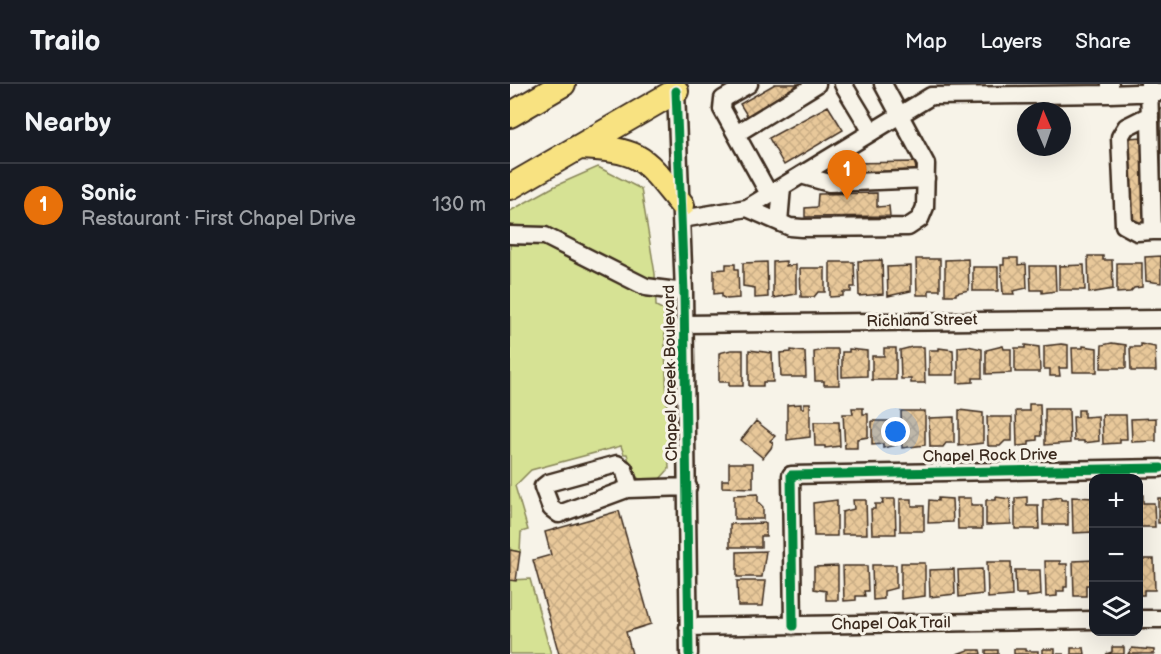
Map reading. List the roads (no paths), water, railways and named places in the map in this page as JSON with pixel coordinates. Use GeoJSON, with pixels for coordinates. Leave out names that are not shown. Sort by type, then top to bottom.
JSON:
{"type":"FeatureCollection","features":[{"type":"Feature","properties":{"kind":"highway"},"geometry":{"type":"LineString","coordinates":[[510,115],[563,84]]}},
{"type":"Feature","properties":{"kind":"highway"},"geometry":{"type":"LineString","coordinates":[[510,187],[676,91]]}},
{"type":"Feature","properties":{"kind":"highway"},"geometry":{"type":"LineString","coordinates":[[579,147],[632,153],[649,165],[682,212]]}},
{"type":"Feature","properties":{"kind":"street"},"geometry":{"type":"LineString","coordinates":[[749,84],[723,99],[722,109],[736,134],[776,190],[779,222]]}},
{"type":"Feature","properties":{"kind":"street"},"geometry":{"type":"LineString","coordinates":[[736,134],[817,84]]}},
{"type":"Feature","properties":{"kind":"street"},"geometry":{"type":"LineString","coordinates":[[843,84],[872,132]]}},
{"type":"Feature","properties":{"kind":"street"},"geometry":{"type":"LineString","coordinates":[[682,212],[747,208],[779,222],[802,228],[908,228],[920,219],[925,207],[926,164],[883,84]]}},
{"type":"Feature","properties":{"kind":"street"},"geometry":{"type":"LineString","coordinates":[[747,208],[901,115],[929,90],[1153,89],[1150,115],[1157,231],[1137,232],[1124,225],[1120,148],[1122,131],[1150,115]]}},
{"type":"Feature","properties":{"kind":"street","name":"Chapel Creek Boulevard"},"geometry":{"type":"LineString","coordinates":[[676,91],[684,292],[689,654]]}},
{"type":"Feature","properties":{"kind":"street"},"geometry":{"type":"LineString","coordinates":[[801,175],[829,183],[926,179]]}},
{"type":"Feature","properties":{"kind":"street"},"geometry":{"type":"LineString","coordinates":[[510,235],[545,236],[646,287],[684,292]]}},
{"type":"Feature","properties":{"kind":"street","name":"Richland Street"},"geometry":{"type":"LineString","coordinates":[[684,324],[1161,319]]}},
{"type":"Feature","properties":{"kind":"street"},"geometry":{"type":"LineString","coordinates":[[630,489],[624,469],[616,464],[548,483],[543,487],[550,508],[559,514],[630,489],[688,487]]}},
{"type":"Feature","properties":{"kind":"street","name":"Chapel Rock Drive"},"geometry":{"type":"LineString","coordinates":[[793,626],[790,475],[1161,468]]}},
{"type":"Feature","properties":{"kind":"street"},"geometry":{"type":"LineString","coordinates":[[1143,619],[1161,619]]}},
{"type":"Feature","properties":{"kind":"street","name":"Chapel Oak Trail"},"geometry":{"type":"LineString","coordinates":[[688,627],[1089,620]]}},
{"type":"Feature","properties":{"kind":"place","name":"Sonic"},"geometry":{"type":"Point","coordinates":[847,200]}}]}
